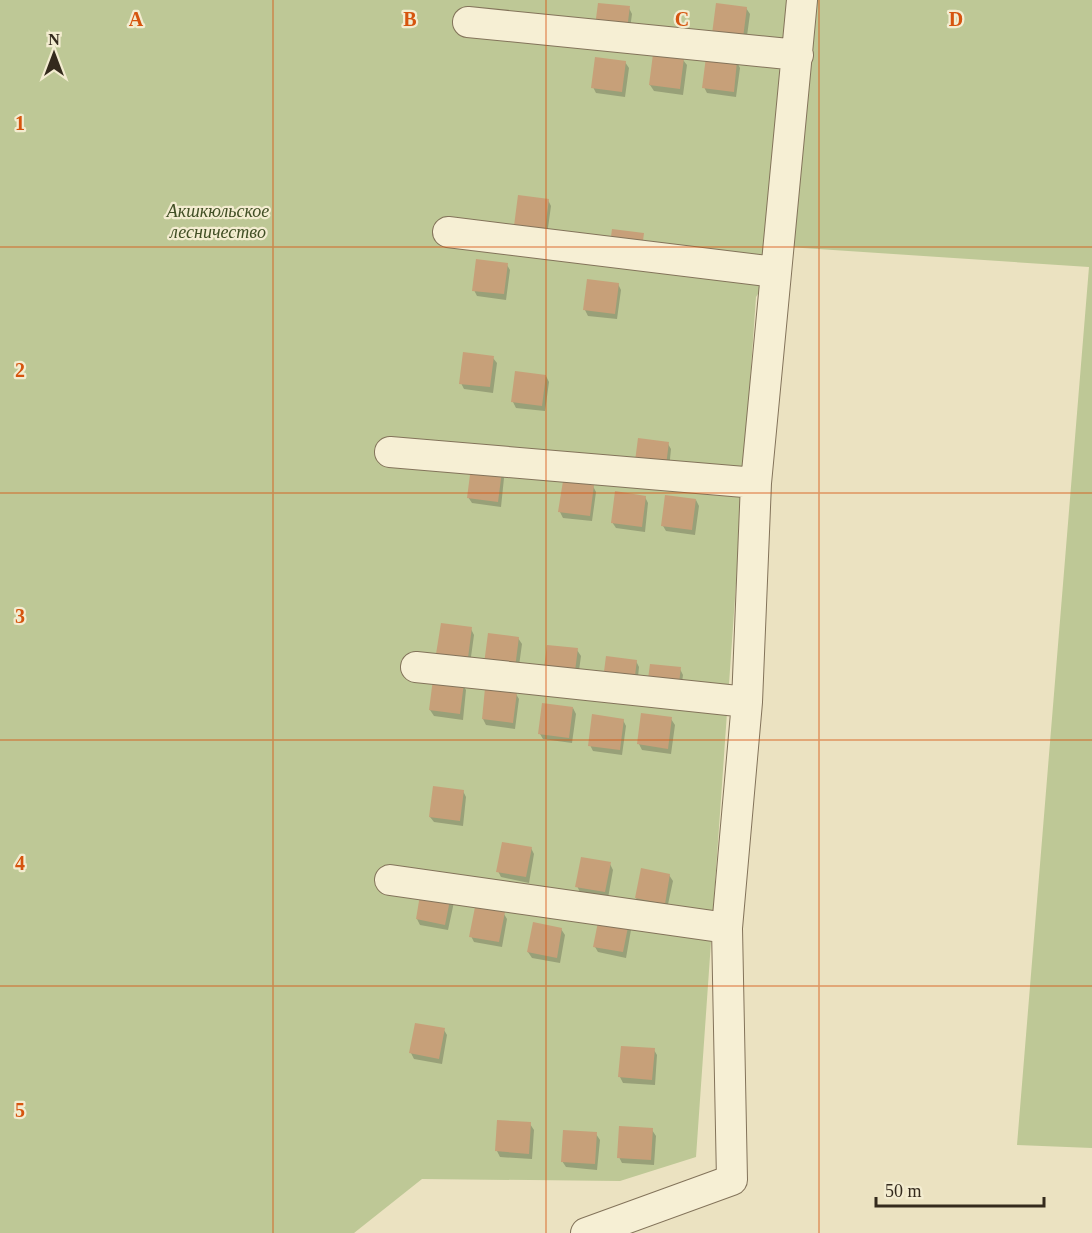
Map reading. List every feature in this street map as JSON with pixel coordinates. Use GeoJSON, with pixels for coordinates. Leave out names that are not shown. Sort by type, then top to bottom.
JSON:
{"type":"FeatureCollection","features":[{"type":"Feature","properties":{"kind":"street"},"geometry":{"type":"LineString","coordinates":[[586,1233],[732,1180],[728,928],[747,702],[756,483],[802,0]]}},
{"type":"Feature","properties":{"kind":"street"},"geometry":{"type":"LineString","coordinates":[[468,22],[798,55]]}},
{"type":"Feature","properties":{"kind":"street"},"geometry":{"type":"LineString","coordinates":[[448,232],[776,272]]}},
{"type":"Feature","properties":{"kind":"street"},"geometry":{"type":"LineString","coordinates":[[390,452],[756,483]]}},
{"type":"Feature","properties":{"kind":"street"},"geometry":{"type":"LineString","coordinates":[[416,668],[747,702]]}},
{"type":"Feature","properties":{"kind":"street"},"geometry":{"type":"LineString","coordinates":[[390,880],[728,928]]}},
{"type":"Feature","properties":{"kind":"green space","name":"Акшкюльское лесничество"},"geometry":{"type":"Polygon","coordinates":[[[0,0],[1092,0],[1092,1148],[1017,1145],[1089,267],[788,247],[756,297],[696,1157],[620,1181],[422,1179],[354,1233],[0,1233],[0,0]]]}},
{"type":"Feature","properties":{"kind":"building"},"geometry":{"type":"Polygon","coordinates":[[[598,3],[630,6],[626,37],[594,34],[598,3]]]}},
{"type":"Feature","properties":{"kind":"building"},"geometry":{"type":"Polygon","coordinates":[[[716,3],[747,7],[743,38],[712,34],[716,3]]]}},
{"type":"Feature","properties":{"kind":"building"},"geometry":{"type":"Polygon","coordinates":[[[653,54],[684,58],[680,89],[649,85],[653,54]]]}},
{"type":"Feature","properties":{"kind":"building"},"geometry":{"type":"Polygon","coordinates":[[[595,57],[626,61],[622,92],[591,88],[595,57]]]}},
{"type":"Feature","properties":{"kind":"building"},"geometry":{"type":"Polygon","coordinates":[[[706,57],[737,61],[734,92],[702,88],[706,57]]]}},
{"type":"Feature","properties":{"kind":"building"},"geometry":{"type":"Polygon","coordinates":[[[518,195],[549,199],[545,230],[514,226],[518,195]]]}},
{"type":"Feature","properties":{"kind":"building"},"geometry":{"type":"Polygon","coordinates":[[[612,229],[644,233],[640,264],[608,260],[612,229]]]}},
{"type":"Feature","properties":{"kind":"building"},"geometry":{"type":"Polygon","coordinates":[[[476,259],[508,263],[504,294],[472,291],[476,259]]]}},
{"type":"Feature","properties":{"kind":"building"},"geometry":{"type":"Polygon","coordinates":[[[587,279],[619,283],[615,314],[583,310],[587,279]]]}},
{"type":"Feature","properties":{"kind":"building"},"geometry":{"type":"Polygon","coordinates":[[[463,352],[494,356],[490,387],[459,384],[463,352]]]}},
{"type":"Feature","properties":{"kind":"building"},"geometry":{"type":"Polygon","coordinates":[[[515,371],[546,375],[542,406],[511,402],[515,371]]]}},
{"type":"Feature","properties":{"kind":"building"},"geometry":{"type":"Polygon","coordinates":[[[638,438],[669,442],[665,473],[634,469],[638,438]]]}},
{"type":"Feature","properties":{"kind":"building"},"geometry":{"type":"Polygon","coordinates":[[[471,467],[502,471],[498,502],[467,498],[471,467]]]}},
{"type":"Feature","properties":{"kind":"building"},"geometry":{"type":"Polygon","coordinates":[[[563,481],[594,485],[590,516],[558,512],[563,481]]]}},
{"type":"Feature","properties":{"kind":"building"},"geometry":{"type":"Polygon","coordinates":[[[615,491],[646,496],[642,527],[611,523],[615,491]]]}},
{"type":"Feature","properties":{"kind":"building"},"geometry":{"type":"Polygon","coordinates":[[[665,495],[696,499],[692,530],[661,526],[665,495]]]}},
{"type":"Feature","properties":{"kind":"building"},"geometry":{"type":"Polygon","coordinates":[[[441,623],[472,627],[468,658],[436,654],[441,623]]]}},
{"type":"Feature","properties":{"kind":"building"},"geometry":{"type":"Polygon","coordinates":[[[488,633],[519,637],[515,668],[484,664],[488,633]]]}},
{"type":"Feature","properties":{"kind":"building"},"geometry":{"type":"Polygon","coordinates":[[[547,645],[578,648],[574,679],[543,676],[547,645]]]}},
{"type":"Feature","properties":{"kind":"building"},"geometry":{"type":"Polygon","coordinates":[[[606,656],[637,660],[633,691],[602,687],[606,656]]]}},
{"type":"Feature","properties":{"kind":"building"},"geometry":{"type":"Polygon","coordinates":[[[650,664],[681,667],[677,699],[646,694],[650,664]]]}},
{"type":"Feature","properties":{"kind":"building"},"geometry":{"type":"Polygon","coordinates":[[[433,679],[464,683],[460,714],[429,710],[433,679]]]}},
{"type":"Feature","properties":{"kind":"building"},"geometry":{"type":"Polygon","coordinates":[[[485,688],[517,692],[513,723],[482,719],[485,688]]]}},
{"type":"Feature","properties":{"kind":"building"},"geometry":{"type":"Polygon","coordinates":[[[542,703],[573,707],[569,738],[538,734],[542,703]]]}},
{"type":"Feature","properties":{"kind":"building"},"geometry":{"type":"Polygon","coordinates":[[[641,713],[672,717],[668,749],[637,744],[641,713]]]}},
{"type":"Feature","properties":{"kind":"building"},"geometry":{"type":"Polygon","coordinates":[[[592,714],[624,719],[620,750],[588,746],[592,714]]]}},
{"type":"Feature","properties":{"kind":"building"},"geometry":{"type":"Polygon","coordinates":[[[433,786],[464,790],[460,821],[429,817],[433,786]]]}},
{"type":"Feature","properties":{"kind":"building"},"geometry":{"type":"Polygon","coordinates":[[[502,842],[532,847],[526,877],[496,872],[502,842]]]}},
{"type":"Feature","properties":{"kind":"building"},"geometry":{"type":"Polygon","coordinates":[[[581,857],[611,862],[605,892],[575,887],[581,857]]]}},
{"type":"Feature","properties":{"kind":"building"},"geometry":{"type":"Polygon","coordinates":[[[641,868],[670,874],[665,904],[635,898],[641,868]]]}},
{"type":"Feature","properties":{"kind":"building"},"geometry":{"type":"Polygon","coordinates":[[[421,889],[451,895],[445,925],[416,919],[421,889]]]}},
{"type":"Feature","properties":{"kind":"building"},"geometry":{"type":"Polygon","coordinates":[[[475,907],[505,912],[499,942],[469,937],[475,907]]]}},
{"type":"Feature","properties":{"kind":"building"},"geometry":{"type":"Polygon","coordinates":[[[599,917],[629,922],[623,952],[593,947],[599,917]]]}},
{"type":"Feature","properties":{"kind":"building"},"geometry":{"type":"Polygon","coordinates":[[[533,922],[562,928],[557,958],[527,952],[533,922]]]}},
{"type":"Feature","properties":{"kind":"building"},"geometry":{"type":"Polygon","coordinates":[[[415,1023],[445,1028],[439,1059],[409,1053],[415,1023]]]}},
{"type":"Feature","properties":{"kind":"building"},"geometry":{"type":"Polygon","coordinates":[[[621,1046],[655,1048],[652,1080],[618,1077],[621,1046]]]}},
{"type":"Feature","properties":{"kind":"building"},"geometry":{"type":"Polygon","coordinates":[[[497,1120],[531,1122],[529,1154],[495,1151],[497,1120]]]}},
{"type":"Feature","properties":{"kind":"building"},"geometry":{"type":"Polygon","coordinates":[[[619,1126],[653,1128],[651,1160],[617,1158],[619,1126]]]}},
{"type":"Feature","properties":{"kind":"building"},"geometry":{"type":"Polygon","coordinates":[[[563,1130],[597,1132],[595,1164],[561,1162],[563,1130]]]}}]}
